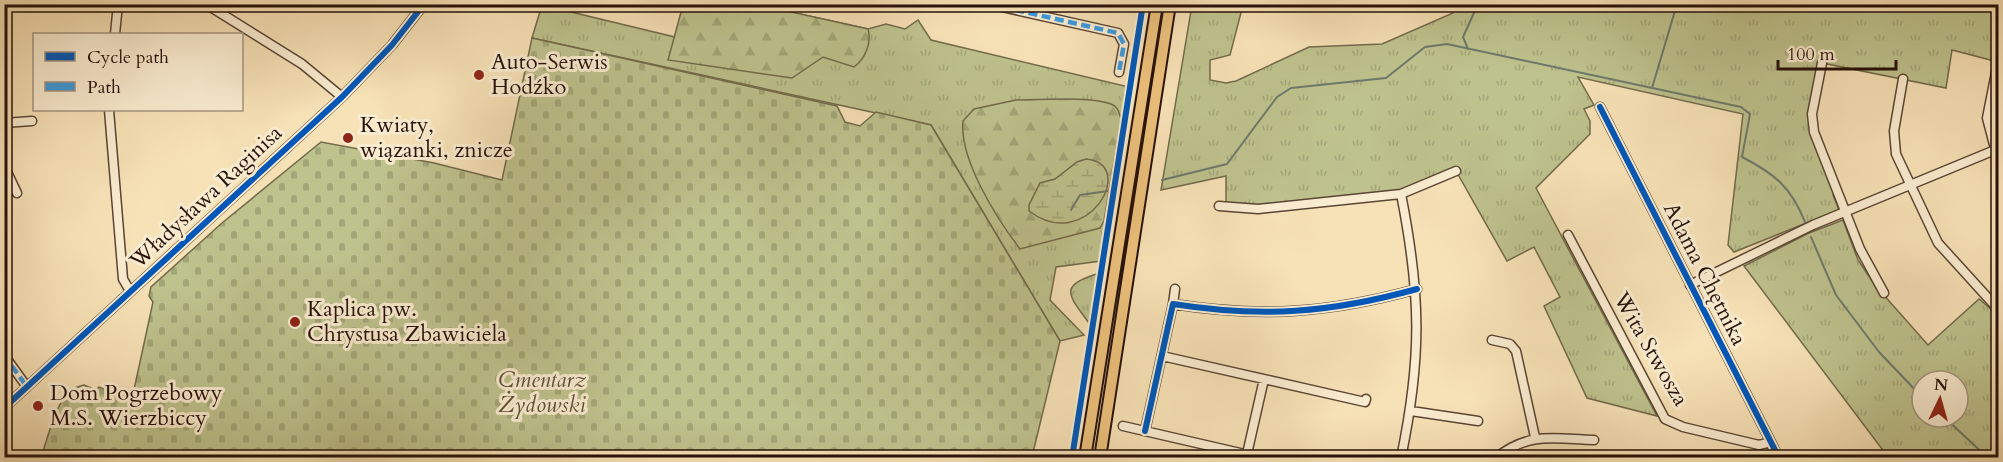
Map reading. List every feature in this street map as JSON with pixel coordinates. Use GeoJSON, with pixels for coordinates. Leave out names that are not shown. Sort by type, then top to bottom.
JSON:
{"type":"FeatureCollection","features":[{"type":"Feature","properties":{"kind":"main road"},"geometry":{"type":"LineString","coordinates":[[1085,458],[1157,4]]}},
{"type":"Feature","properties":{"kind":"main road"},"geometry":{"type":"LineString","coordinates":[[1100,458],[1170,4]]}},
{"type":"Feature","properties":{"kind":"main road"},"geometry":{"type":"LineString","coordinates":[[1153,30],[1158,36],[1166,32]]}},
{"type":"Feature","properties":{"kind":"main road"},"geometry":{"type":"LineString","coordinates":[[1115,272],[1128,278]]}},
{"type":"Feature","properties":{"kind":"street"},"geometry":{"type":"LineString","coordinates":[[115,33],[118,4]]}},
{"type":"Feature","properties":{"kind":"street","name":"Władysława Raginisa"},"geometry":{"type":"LineString","coordinates":[[4,408],[342,97],[386,52],[424,4]]}},
{"type":"Feature","properties":{"kind":"street"},"geometry":{"type":"LineString","coordinates":[[989,4],[1118,33],[1124,45],[1119,72]]}},
{"type":"Feature","properties":{"kind":"street"},"geometry":{"type":"LineString","coordinates":[[210,6],[302,64],[342,97]]}},
{"type":"Feature","properties":{"kind":"street"},"geometry":{"type":"LineString","coordinates":[[1998,62],[1987,118],[1998,160]]}},
{"type":"Feature","properties":{"kind":"street"},"geometry":{"type":"LineString","coordinates":[[1822,63],[1812,114],[1814,132],[1860,249],[1884,293]]}},
{"type":"Feature","properties":{"kind":"street"},"geometry":{"type":"LineString","coordinates":[[1903,79],[1893,143],[1910,186],[1938,243],[1998,309]]}},
{"type":"Feature","properties":{"kind":"street","name":"Adama Chętnika"},"geometry":{"type":"LineString","coordinates":[[1600,107],[1779,458]]}},
{"type":"Feature","properties":{"kind":"street"},"geometry":{"type":"LineString","coordinates":[[109,111],[123,279],[130,291]]}},
{"type":"Feature","properties":{"kind":"street"},"geometry":{"type":"LineString","coordinates":[[4,123],[32,121]]}},
{"type":"Feature","properties":{"kind":"street"},"geometry":{"type":"LineString","coordinates":[[1690,285],[1813,225],[1995,150]]}},
{"type":"Feature","properties":{"kind":"street"},"geometry":{"type":"LineString","coordinates":[[4,166],[17,193]]}},
{"type":"Feature","properties":{"kind":"street"},"geometry":{"type":"LineString","coordinates":[[1219,206],[1258,209],[1401,194],[1456,171]]}},
{"type":"Feature","properties":{"kind":"street"},"geometry":{"type":"LineString","coordinates":[[1401,194],[1417,289],[1418,354],[1411,411],[1401,458]]}},
{"type":"Feature","properties":{"kind":"street","name":"Wita Stwosza"},"geometry":{"type":"LineString","coordinates":[[1568,235],[1665,419],[1683,427],[1759,445],[1771,442]]}},
{"type":"Feature","properties":{"kind":"street"},"geometry":{"type":"LineString","coordinates":[[1145,431],[1175,289]]}},
{"type":"Feature","properties":{"kind":"street"},"geometry":{"type":"LineString","coordinates":[[1173,304],[1237,312],[1311,311],[1365,303],[1417,289]]}},
{"type":"Feature","properties":{"kind":"street"},"geometry":{"type":"LineString","coordinates":[[1492,340],[1503,341],[1516,351],[1535,437]]}},
{"type":"Feature","properties":{"kind":"street"},"geometry":{"type":"LineString","coordinates":[[4,355],[27,387]]}},
{"type":"Feature","properties":{"kind":"street"},"geometry":{"type":"LineString","coordinates":[[1162,356],[1365,402],[1366,399]]}},
{"type":"Feature","properties":{"kind":"street"},"geometry":{"type":"LineString","coordinates":[[1247,454],[1264,380]]}},
{"type":"Feature","properties":{"kind":"street"},"geometry":{"type":"LineString","coordinates":[[1411,411],[1478,421]]}},
{"type":"Feature","properties":{"kind":"street"},"geometry":{"type":"LineString","coordinates":[[1123,426],[1262,458]]}},
{"type":"Feature","properties":{"kind":"street"},"geometry":{"type":"LineString","coordinates":[[1496,458],[1516,443],[1535,437],[1594,440]]}},
{"type":"Feature","properties":{"kind":"green space"},"geometry":{"type":"Polygon","coordinates":[[[542,5],[675,37],[683,5],[783,5],[782,10],[868,29],[886,24],[905,29],[918,20],[931,40],[1129,87],[1101,261],[1056,267],[1050,300],[1084,335],[1060,341],[931,125],[532,38],[542,5]]]}},
{"type":"Feature","properties":{"kind":"green space"},"geometry":{"type":"Polygon","coordinates":[[[683,5],[783,5],[782,10],[868,29],[868,45],[864,55],[854,67],[823,57],[792,78],[668,60],[683,5]]]}},
{"type":"Feature","properties":{"kind":"green space"},"geometry":{"type":"Polygon","coordinates":[[[1192,5],[1243,5],[1230,55],[1210,60],[1210,80],[1226,83],[1236,81],[1309,47],[1382,44],[1453,13],[1447,5],[1998,5],[1998,62],[1952,50],[1946,88],[1822,63],[1812,114],[1837,189],[1833,195],[1839,210],[1734,252],[1728,245],[1743,114],[1578,77],[1594,105],[1584,109],[1590,121],[1590,134],[1536,188],[1657,416],[1587,398],[1544,306],[1560,297],[1534,247],[1507,261],[1456,171],[1401,194],[1258,209],[1226,207],[1226,176],[1161,190],[1192,5]]]}},
{"type":"Feature","properties":{"kind":"green space","name":"Cmentarz Żydowski"},"geometry":{"type":"Polygon","coordinates":[[[532,38],[837,106],[845,122],[860,126],[876,112],[931,125],[1060,341],[1032,457],[69,458],[43,451],[61,402],[75,388],[84,385],[96,390],[99,387],[132,399],[153,302],[149,296],[151,287],[222,223],[321,142],[434,163],[502,180],[532,38]]]}},
{"type":"Feature","properties":{"kind":"green space"},"geometry":{"type":"Polygon","coordinates":[[[1016,100],[1091,100],[1111,104],[1117,108],[1121,119],[1104,221],[1100,228],[1020,249],[1001,222],[973,170],[963,136],[963,121],[974,109],[1016,100]]]}},
{"type":"Feature","properties":{"kind":"green space"},"geometry":{"type":"Polygon","coordinates":[[[1086,159],[1101,164],[1108,175],[1107,189],[1099,203],[1086,215],[1070,222],[1050,222],[1029,211],[1029,205],[1040,183],[1055,179],[1077,162],[1086,159]]]}},
{"type":"Feature","properties":{"kind":"green space"},"geometry":{"type":"Polygon","coordinates":[[[1843,220],[1858,260],[1874,284],[1928,345],[1979,299],[1998,315],[1998,457],[1888,457],[1744,266],[1809,233],[1843,220]]]}},
{"type":"Feature","properties":{"kind":"green space"},"geometry":{"type":"Polygon","coordinates":[[[1100,273],[1091,326],[1073,300],[1072,288],[1076,283],[1100,273]]]}},
{"type":"Feature","properties":{"kind":"waterway"},"geometry":{"type":"LineString","coordinates":[[1468,49],[1463,37],[1478,4]]}},
{"type":"Feature","properties":{"kind":"waterway"},"geometry":{"type":"LineString","coordinates":[[1652,88],[1677,4]]}},
{"type":"Feature","properties":{"kind":"waterway"},"geometry":{"type":"LineString","coordinates":[[1162,180],[1227,164],[1277,97],[1291,88],[1386,78],[1425,47],[1447,44],[1741,107],[1750,114],[1742,157],[1764,169],[1781,183],[1794,199],[1805,222]]}},
{"type":"Feature","properties":{"kind":"waterway"},"geometry":{"type":"LineString","coordinates":[[1071,210],[1080,195],[1108,191]]}},
{"type":"Feature","properties":{"kind":"waterway"},"geometry":{"type":"LineString","coordinates":[[1811,237],[1836,295],[1879,352],[1910,384]]}},
{"type":"Feature","properties":{"kind":"waterway"},"geometry":{"type":"LineString","coordinates":[[1957,429],[1988,458]]}},
{"type":"Feature","properties":{"kind":"marked path"},"geometry":{"type":"LineString","coordinates":[[989,4],[1118,33],[1124,44],[1119,72]]}},
{"type":"Feature","properties":{"kind":"marked path"},"geometry":{"type":"LineString","coordinates":[[4,355],[27,387]]}},
{"type":"Feature","properties":{"kind":"cycle path"},"geometry":{"type":"LineString","coordinates":[[4,408],[342,97],[392,45],[424,4]]}},
{"type":"Feature","properties":{"kind":"cycle path"},"geometry":{"type":"LineString","coordinates":[[1072,458],[1143,4]]}},
{"type":"Feature","properties":{"kind":"cycle path"},"geometry":{"type":"LineString","coordinates":[[1600,107],[1779,458]]}},
{"type":"Feature","properties":{"kind":"cycle path"},"geometry":{"type":"LineString","coordinates":[[1145,431],[1173,304],[1236,311],[1296,311],[1355,303],[1417,289]]}},
{"type":"Feature","properties":{"kind":"place","name":"Auto-Serwis Hodźko"},"geometry":{"type":"Point","coordinates":[479,75]}},
{"type":"Feature","properties":{"kind":"place","name":"Kwiaty, wiązanki, znicze"},"geometry":{"type":"Point","coordinates":[348,138]}},
{"type":"Feature","properties":{"kind":"place","name":"Kaplica pw. Chrystusa Zbawiciela"},"geometry":{"type":"Point","coordinates":[295,322]}},
{"type":"Feature","properties":{"kind":"place","name":"Dom Pogrzebowy M.S. Wierzbiccy"},"geometry":{"type":"Point","coordinates":[38,406]}}]}
